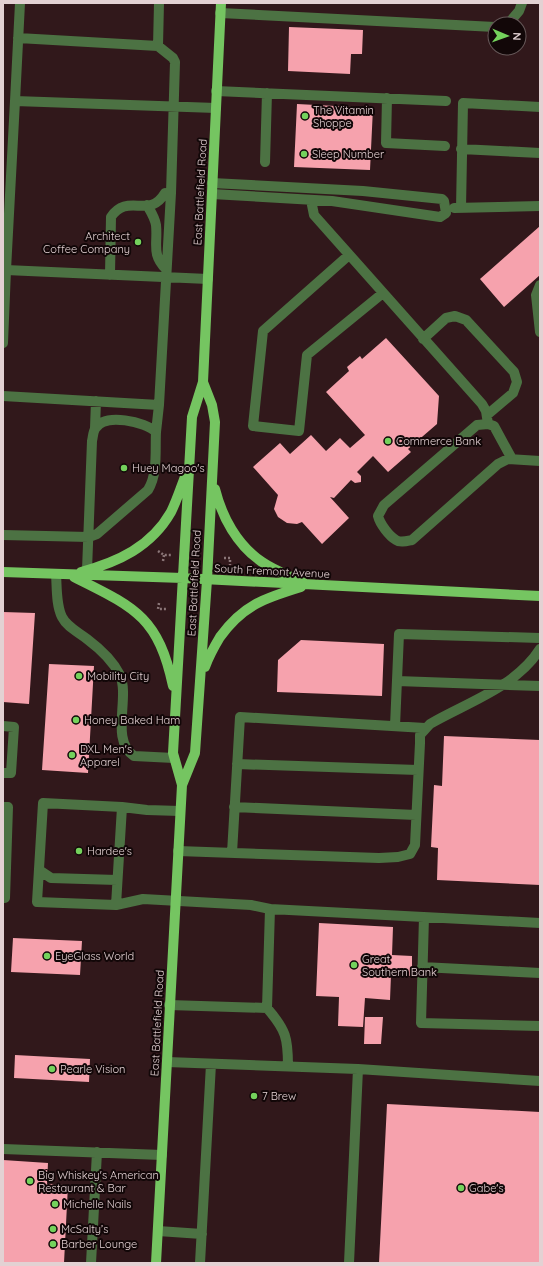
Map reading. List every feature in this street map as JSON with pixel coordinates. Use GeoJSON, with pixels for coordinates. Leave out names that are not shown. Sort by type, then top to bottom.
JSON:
{"type":"FeatureCollection","features":[{"type":"Feature","properties":{"kind":"main road","name":"East Battlefield Road"},"geometry":{"type":"LineString","coordinates":[[182,785],[173,753],[192,417],[203,382],[221,8]]}},
{"type":"Feature","properties":{"kind":"main road","name":"East Battlefield Road"},"geometry":{"type":"LineString","coordinates":[[156,1263],[180,811],[182,785],[195,753],[207,580],[215,422],[212,405],[203,382]]}},
{"type":"Feature","properties":{"kind":"main road"},"geometry":{"type":"LineString","coordinates":[[70,575],[118,560],[140,547],[159,528],[171,512],[189,467]]}},
{"type":"Feature","properties":{"kind":"main road"},"geometry":{"type":"LineString","coordinates":[[212,479],[220,507],[229,527],[242,543],[261,562],[309,585]]}},
{"type":"Feature","properties":{"kind":"main road","name":"South Fremont Avenue"},"geometry":{"type":"LineString","coordinates":[[3,572],[183,578],[540,595]]}},
{"type":"Feature","properties":{"kind":"main road"},"geometry":{"type":"LineString","coordinates":[[70,575],[136,611],[148,623],[161,644],[168,663],[176,699]]}},
{"type":"Feature","properties":{"kind":"main road"},"geometry":{"type":"LineString","coordinates":[[200,685],[209,655],[238,615],[253,605],[270,597],[309,585]]}},
{"type":"Feature","properties":{"kind":"lane"},"geometry":{"type":"LineString","coordinates":[[3,343],[20,3]]}},
{"type":"Feature","properties":{"kind":"lane"},"geometry":{"type":"LineString","coordinates":[[158,46],[159,3]]}},
{"type":"Feature","properties":{"kind":"lane"},"geometry":{"type":"LineString","coordinates":[[515,16],[519,11],[522,3]]}},
{"type":"Feature","properties":{"kind":"lane"},"geometry":{"type":"LineString","coordinates":[[221,8],[487,26]]}},
{"type":"Feature","properties":{"kind":"lane"},"geometry":{"type":"LineString","coordinates":[[3,535],[89,537],[97,534],[148,490],[154,471],[159,404],[175,62],[173,58],[158,46],[18,38]]}},
{"type":"Feature","properties":{"kind":"lane"},"geometry":{"type":"LineString","coordinates":[[216,91],[446,101]]}},
{"type":"Feature","properties":{"kind":"lane"},"geometry":{"type":"LineString","coordinates":[[265,162],[267,93]]}},
{"type":"Feature","properties":{"kind":"lane"},"geometry":{"type":"LineString","coordinates":[[387,98],[386,143],[445,146]]}},
{"type":"Feature","properties":{"kind":"lane"},"geometry":{"type":"LineString","coordinates":[[15,101],[216,108]]}},
{"type":"Feature","properties":{"kind":"lane"},"geometry":{"type":"LineString","coordinates":[[461,208],[463,103],[540,107]]}},
{"type":"Feature","properties":{"kind":"lane"},"geometry":{"type":"LineString","coordinates":[[461,149],[540,153]]}},
{"type":"Feature","properties":{"kind":"lane"},"geometry":{"type":"LineString","coordinates":[[212,183],[363,191],[442,199],[444,201],[446,213],[440,217],[311,200],[212,194]]}},
{"type":"Feature","properties":{"kind":"lane"},"geometry":{"type":"LineString","coordinates":[[110,275],[111,217],[116,209],[123,206],[147,205],[160,202],[165,193]]}},
{"type":"Feature","properties":{"kind":"lane"},"geometry":{"type":"LineString","coordinates":[[311,200],[314,215],[482,404],[488,419],[497,430],[512,459]]}},
{"type":"Feature","properties":{"kind":"lane"},"geometry":{"type":"LineString","coordinates":[[147,205],[154,217],[156,226],[156,253],[158,262],[166,273]]}},
{"type":"Feature","properties":{"kind":"lane"},"geometry":{"type":"LineString","coordinates":[[446,208],[540,206]]}},
{"type":"Feature","properties":{"kind":"lane"},"geometry":{"type":"LineString","coordinates":[[349,255],[263,331],[253,426],[299,431],[307,355],[383,293]]}},
{"type":"Feature","properties":{"kind":"lane"},"geometry":{"type":"LineString","coordinates":[[6,270],[110,275],[166,273],[208,279]]}},
{"type":"Feature","properties":{"kind":"lane"},"geometry":{"type":"LineString","coordinates":[[540,285],[536,295],[540,332]]}},
{"type":"Feature","properties":{"kind":"lane"},"geometry":{"type":"LineString","coordinates":[[423,339],[446,318],[455,316],[466,320],[514,372],[517,382],[513,393],[488,419],[477,425],[384,506],[378,516],[379,522],[396,540],[402,542],[412,540],[498,464],[512,459],[540,461]]}},
{"type":"Feature","properties":{"kind":"lane"},"geometry":{"type":"LineString","coordinates":[[3,396],[159,404]]}},
{"type":"Feature","properties":{"kind":"lane"},"geometry":{"type":"LineString","coordinates":[[87,570],[92,441],[95,428],[96,401]]}},
{"type":"Feature","properties":{"kind":"lane"},"geometry":{"type":"LineString","coordinates":[[95,428],[102,422],[116,420],[141,423],[151,427],[156,432]]}},
{"type":"Feature","properties":{"kind":"lane"},"geometry":{"type":"LineString","coordinates":[[56,574],[59,608],[66,623],[100,650],[114,665],[121,679],[122,739],[125,748],[134,756],[174,758]]}},
{"type":"Feature","properties":{"kind":"lane"},"geometry":{"type":"LineString","coordinates":[[395,726],[399,634],[540,638]]}},
{"type":"Feature","properties":{"kind":"lane"},"geometry":{"type":"LineString","coordinates":[[178,851],[379,858],[405,856],[414,850],[420,735],[430,724],[487,694],[519,674],[532,661],[540,649]]}},
{"type":"Feature","properties":{"kind":"lane"},"geometry":{"type":"LineString","coordinates":[[397,681],[540,686]]}},
{"type":"Feature","properties":{"kind":"lane"},"geometry":{"type":"LineString","coordinates":[[232,853],[240,717],[425,728]]}},
{"type":"Feature","properties":{"kind":"lane"},"geometry":{"type":"LineString","coordinates":[[3,726],[14,727],[11,773],[3,773]]}},
{"type":"Feature","properties":{"kind":"lane"},"geometry":{"type":"LineString","coordinates":[[237,764],[418,770]]}},
{"type":"Feature","properties":{"kind":"lane"},"geometry":{"type":"LineString","coordinates":[[180,811],[43,803],[37,902],[116,906],[144,899],[175,900],[251,905],[270,909],[540,923]]}},
{"type":"Feature","properties":{"kind":"lane"},"geometry":{"type":"LineString","coordinates":[[234,806],[416,815]]}},
{"type":"Feature","properties":{"kind":"lane"},"geometry":{"type":"LineString","coordinates":[[3,807],[8,807],[5,898],[3,898]]}},
{"type":"Feature","properties":{"kind":"lane"},"geometry":{"type":"LineString","coordinates":[[116,906],[122,807]]}},
{"type":"Feature","properties":{"kind":"lane"},"geometry":{"type":"LineString","coordinates":[[39,870],[51,878],[117,880]]}},
{"type":"Feature","properties":{"kind":"lane"},"geometry":{"type":"LineString","coordinates":[[270,909],[267,1008],[281,1024],[288,1043],[288,1066]]}},
{"type":"Feature","properties":{"kind":"lane"},"geometry":{"type":"LineString","coordinates":[[424,917],[421,1023],[540,1026]]}},
{"type":"Feature","properties":{"kind":"lane"},"geometry":{"type":"LineString","coordinates":[[422,967],[540,973]]}},
{"type":"Feature","properties":{"kind":"lane"},"geometry":{"type":"LineString","coordinates":[[169,1005],[267,1008]]}},
{"type":"Feature","properties":{"kind":"lane"},"geometry":{"type":"LineString","coordinates":[[167,1062],[358,1069],[540,1080]]}},
{"type":"Feature","properties":{"kind":"lane"},"geometry":{"type":"LineString","coordinates":[[200,1263],[211,1064]]}},
{"type":"Feature","properties":{"kind":"lane"},"geometry":{"type":"LineString","coordinates":[[349,1263],[358,1069]]}},
{"type":"Feature","properties":{"kind":"lane"},"geometry":{"type":"LineString","coordinates":[[3,1149],[162,1155]]}},
{"type":"Feature","properties":{"kind":"lane"},"geometry":{"type":"LineString","coordinates":[[91,1263],[97,1152]]}},
{"type":"Feature","properties":{"kind":"lane"},"geometry":{"type":"LineString","coordinates":[[158,1231],[202,1234]]}},
{"type":"Feature","properties":{"kind":"path"},"geometry":{"type":"LineString","coordinates":[[158,551],[164,555],[171,555]]}},
{"type":"Feature","properties":{"kind":"path"},"geometry":{"type":"LineString","coordinates":[[230,565],[230,558],[233,554]]}},
{"type":"Feature","properties":{"kind":"path"},"geometry":{"type":"LineString","coordinates":[[163,561],[164,555]]}},
{"type":"Feature","properties":{"kind":"path"},"geometry":{"type":"LineString","coordinates":[[224,558],[230,558]]}},
{"type":"Feature","properties":{"kind":"path"},"geometry":{"type":"LineString","coordinates":[[156,614],[159,604]]}},
{"type":"Feature","properties":{"kind":"path"},"geometry":{"type":"LineString","coordinates":[[158,609],[166,609]]}},
{"type":"Feature","properties":{"kind":"building"},"geometry":{"type":"Polygon","coordinates":[[[289,27],[363,30],[362,54],[351,54],[350,74],[288,71],[289,27]]]}},
{"type":"Feature","properties":{"kind":"building"},"geometry":{"type":"Polygon","coordinates":[[[297,104],[373,108],[370,170],[294,167],[297,104]]]}},
{"type":"Feature","properties":{"kind":"building"},"geometry":{"type":"Polygon","coordinates":[[[540,226],[540,275],[504,307],[480,279],[540,226]]]}},
{"type":"Feature","properties":{"kind":"building","name":"Commerce Bank"},"geometry":{"type":"Polygon","coordinates":[[[386,338],[439,396],[437,424],[408,449],[411,452],[388,472],[373,456],[357,472],[361,476],[361,482],[355,483],[351,480],[334,498],[330,497],[349,518],[322,544],[302,522],[297,524],[287,523],[278,517],[274,509],[278,495],[253,467],[280,443],[290,454],[311,435],[326,451],[340,438],[350,448],[365,435],[326,392],[349,371],[347,367],[360,356],[362,359],[386,338]]]}},
{"type":"Feature","properties":{"kind":"building"},"geometry":{"type":"Polygon","coordinates":[[[3,612],[35,613],[29,704],[3,702],[3,612]]]}},
{"type":"Feature","properties":{"kind":"building"},"geometry":{"type":"Polygon","coordinates":[[[301,640],[384,644],[382,696],[277,692],[278,660],[301,640]]]}},
{"type":"Feature","properties":{"kind":"building"},"geometry":{"type":"Polygon","coordinates":[[[49,664],[94,666],[88,773],[42,770],[49,664]]]}},
{"type":"Feature","properties":{"kind":"building"},"geometry":{"type":"Polygon","coordinates":[[[444,736],[540,740],[540,885],[437,880],[438,848],[431,847],[434,785],[442,786],[444,736]]]}},
{"type":"Feature","properties":{"kind":"building","name":"Great Southern Bank"},"geometry":{"type":"Polygon","coordinates":[[[319,923],[393,927],[392,955],[412,956],[412,976],[391,975],[390,1000],[365,998],[363,1027],[338,1026],[339,997],[316,996],[319,923]]]}},
{"type":"Feature","properties":{"kind":"building","name":"EyeGlass World"},"geometry":{"type":"Polygon","coordinates":[[[13,938],[82,941],[80,975],[11,972],[13,938]]]}},
{"type":"Feature","properties":{"kind":"building"},"geometry":{"type":"Polygon","coordinates":[[[365,1017],[383,1017],[381,1044],[364,1044],[365,1017]]]}},
{"type":"Feature","properties":{"kind":"building","name":"Pearle Vision"},"geometry":{"type":"Polygon","coordinates":[[[15,1055],[90,1059],[89,1082],[14,1078],[15,1055]]]}},
{"type":"Feature","properties":{"kind":"building","name":"Gabe's"},"geometry":{"type":"Polygon","coordinates":[[[387,1104],[540,1112],[540,1263],[379,1263],[387,1104]]]}},
{"type":"Feature","properties":{"kind":"building"},"geometry":{"type":"Polygon","coordinates":[[[3,1160],[48,1163],[47,1184],[68,1185],[64,1263],[3,1263],[3,1160]]]}},
{"type":"Feature","properties":{"kind":"place","name":"The Vitamin Shoppe"},"geometry":{"type":"Point","coordinates":[305,116]}},
{"type":"Feature","properties":{"kind":"place","name":"Sleep Number"},"geometry":{"type":"Point","coordinates":[304,154]}},
{"type":"Feature","properties":{"kind":"place","name":"Architect Coffee Company"},"geometry":{"type":"Point","coordinates":[138,242]}},
{"type":"Feature","properties":{"kind":"place","name":"Commerce Bank"},"geometry":{"type":"Point","coordinates":[388,441]}},
{"type":"Feature","properties":{"kind":"place","name":"Huey Magoo's"},"geometry":{"type":"Point","coordinates":[124,468]}},
{"type":"Feature","properties":{"kind":"place","name":"Mobility City"},"geometry":{"type":"Point","coordinates":[79,676]}},
{"type":"Feature","properties":{"kind":"place","name":"Honey Baked Ham"},"geometry":{"type":"Point","coordinates":[76,720]}},
{"type":"Feature","properties":{"kind":"place","name":"DXL Men's Apparel"},"geometry":{"type":"Point","coordinates":[72,755]}},
{"type":"Feature","properties":{"kind":"place","name":"Hardee's"},"geometry":{"type":"Point","coordinates":[79,851]}},
{"type":"Feature","properties":{"kind":"place","name":"EyeGlass World"},"geometry":{"type":"Point","coordinates":[47,956]}},
{"type":"Feature","properties":{"kind":"place","name":"Great Southern Bank"},"geometry":{"type":"Point","coordinates":[354,965]}},
{"type":"Feature","properties":{"kind":"place","name":"Pearle Vision"},"geometry":{"type":"Point","coordinates":[52,1069]}},
{"type":"Feature","properties":{"kind":"place","name":"7 Brew"},"geometry":{"type":"Point","coordinates":[254,1096]}},
{"type":"Feature","properties":{"kind":"place","name":"Big Whiskey's American Restaurant & Bar"},"geometry":{"type":"Point","coordinates":[30,1181]}},
{"type":"Feature","properties":{"kind":"place","name":"Gabe's"},"geometry":{"type":"Point","coordinates":[461,1188]}},
{"type":"Feature","properties":{"kind":"place","name":"Michelle Nails"},"geometry":{"type":"Point","coordinates":[55,1204]}},
{"type":"Feature","properties":{"kind":"place","name":"McSalty’s"},"geometry":{"type":"Point","coordinates":[53,1229]}},
{"type":"Feature","properties":{"kind":"place","name":"Barber Lounge"},"geometry":{"type":"Point","coordinates":[53,1244]}}]}
